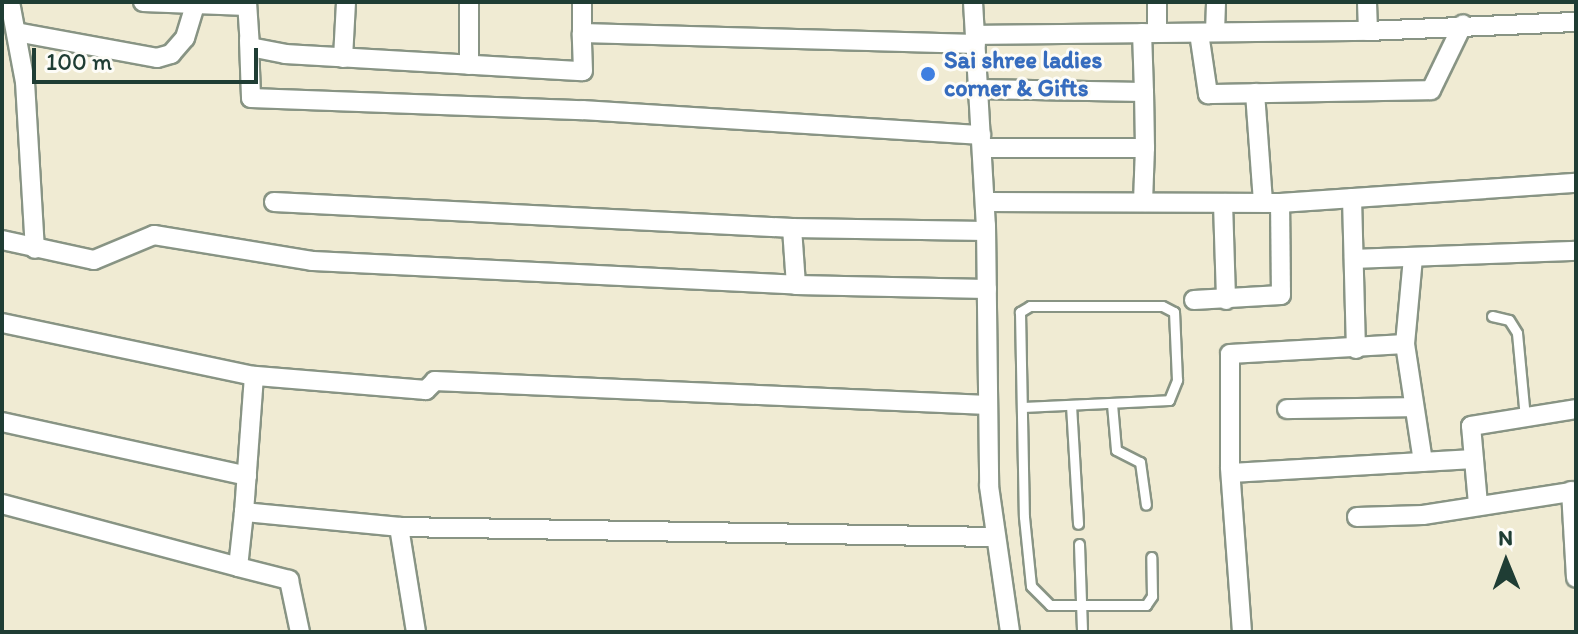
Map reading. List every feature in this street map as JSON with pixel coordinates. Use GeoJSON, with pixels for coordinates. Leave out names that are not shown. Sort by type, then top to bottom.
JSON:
{"type":"FeatureCollection","features":[{"type":"Feature","properties":{"kind":"street"},"geometry":{"type":"LineString","coordinates":[[10,2],[25,82],[35,249]]}},
{"type":"Feature","properties":{"kind":"street"},"geometry":{"type":"LineString","coordinates":[[143,2],[195,6],[247,4],[251,98],[583,110],[981,142],[1145,148]]}},
{"type":"Feature","properties":{"kind":"street"},"geometry":{"type":"LineString","coordinates":[[343,58],[346,2]]}},
{"type":"Feature","properties":{"kind":"street"},"geometry":{"type":"LineString","coordinates":[[469,2],[469,65]]}},
{"type":"Feature","properties":{"kind":"street"},"geometry":{"type":"LineString","coordinates":[[249,40],[250,47],[273,52],[583,71],[582,2]]}},
{"type":"Feature","properties":{"kind":"street"},"geometry":{"type":"LineString","coordinates":[[973,2],[986,231],[989,486],[1010,632]]}},
{"type":"Feature","properties":{"kind":"street"},"geometry":{"type":"LineString","coordinates":[[1143,202],[1144,92],[1149,33],[1157,2]]}},
{"type":"Feature","properties":{"kind":"street"},"geometry":{"type":"LineString","coordinates":[[1216,2],[1207,32],[1208,94],[1431,90],[1463,24]]}},
{"type":"Feature","properties":{"kind":"street"},"geometry":{"type":"LineString","coordinates":[[1367,2],[1368,31]]}},
{"type":"Feature","properties":{"kind":"street"},"geometry":{"type":"LineString","coordinates":[[16,32],[157,58],[178,48],[195,6]]}},
{"type":"Feature","properties":{"kind":"street"},"geometry":{"type":"LineString","coordinates":[[582,33],[976,40],[1149,33],[1368,31],[1463,24],[1576,22]]}},
{"type":"Feature","properties":{"kind":"street"},"geometry":{"type":"LineString","coordinates":[[978,89],[1144,92]]}},
{"type":"Feature","properties":{"kind":"street"},"geometry":{"type":"LineString","coordinates":[[1194,300],[1281,295],[1272,203],[1255,93]]}},
{"type":"Feature","properties":{"kind":"street"},"geometry":{"type":"LineString","coordinates":[[985,202],[1272,203],[1576,183]]}},
{"type":"Feature","properties":{"kind":"street"},"geometry":{"type":"LineString","coordinates":[[1352,198],[1356,349]]}},
{"type":"Feature","properties":{"kind":"street"},"geometry":{"type":"LineString","coordinates":[[274,202],[792,228],[986,231]]}},
{"type":"Feature","properties":{"kind":"street"},"geometry":{"type":"LineString","coordinates":[[1223,203],[1226,300]]}},
{"type":"Feature","properties":{"kind":"street"},"geometry":{"type":"LineString","coordinates":[[792,228],[796,285]]}},
{"type":"Feature","properties":{"kind":"street"},"geometry":{"type":"LineString","coordinates":[[2,240],[94,260],[154,235],[176,242],[312,261],[796,285],[987,289]]}},
{"type":"Feature","properties":{"kind":"street"},"geometry":{"type":"LineString","coordinates":[[1354,259],[1576,251]]}},
{"type":"Feature","properties":{"kind":"street"},"geometry":{"type":"LineString","coordinates":[[1413,257],[1405,344],[1412,407],[1423,462]]}},
{"type":"Feature","properties":{"kind":"street"},"geometry":{"type":"LineString","coordinates":[[2,323],[254,376],[414,390],[426,390],[435,381],[988,405]]}},
{"type":"Feature","properties":{"kind":"street"},"geometry":{"type":"LineString","coordinates":[[1242,632],[1231,473],[1230,354],[1405,344]]}},
{"type":"Feature","properties":{"kind":"street"},"geometry":{"type":"LineString","coordinates":[[238,567],[254,376]]}},
{"type":"Feature","properties":{"kind":"street"},"geometry":{"type":"LineString","coordinates":[[1287,409],[1412,407]]}},
{"type":"Feature","properties":{"kind":"street"},"geometry":{"type":"LineString","coordinates":[[1478,504],[1471,426],[1576,409]]}},
{"type":"Feature","properties":{"kind":"street"},"geometry":{"type":"LineString","coordinates":[[2,422],[247,476]]}},
{"type":"Feature","properties":{"kind":"street"},"geometry":{"type":"LineString","coordinates":[[1231,473],[1474,459]]}},
{"type":"Feature","properties":{"kind":"street"},"geometry":{"type":"LineString","coordinates":[[1357,517],[1423,515],[1574,491],[1576,578]]}},
{"type":"Feature","properties":{"kind":"street"},"geometry":{"type":"LineString","coordinates":[[2,504],[289,580],[300,632]]}},
{"type":"Feature","properties":{"kind":"street"},"geometry":{"type":"LineString","coordinates":[[244,512],[399,527],[996,537]]}},
{"type":"Feature","properties":{"kind":"street"},"geometry":{"type":"LineString","coordinates":[[399,527],[416,632]]}},
{"type":"Feature","properties":{"kind":"lane"},"geometry":{"type":"LineString","coordinates":[[1023,407],[1112,404],[1173,396],[1175,319],[1168,307],[1024,307],[1019,321],[1031,586],[1043,603],[1082,609],[1146,605],[1152,596],[1151,557]]}},
{"type":"Feature","properties":{"kind":"lane"},"geometry":{"type":"LineString","coordinates":[[1492,316],[1509,320],[1517,333],[1525,417]]}},
{"type":"Feature","properties":{"kind":"lane"},"geometry":{"type":"LineString","coordinates":[[1112,404],[1116,450],[1140,462],[1146,505]]}},
{"type":"Feature","properties":{"kind":"lane"},"geometry":{"type":"LineString","coordinates":[[1071,405],[1078,524]]}},
{"type":"Feature","properties":{"kind":"lane"},"geometry":{"type":"LineString","coordinates":[[1079,544],[1082,632]]}},
{"type":"Feature","properties":{"kind":"place","name":"Sai shree ladies corner & Gifts"},"geometry":{"type":"Point","coordinates":[928,74]}}]}
